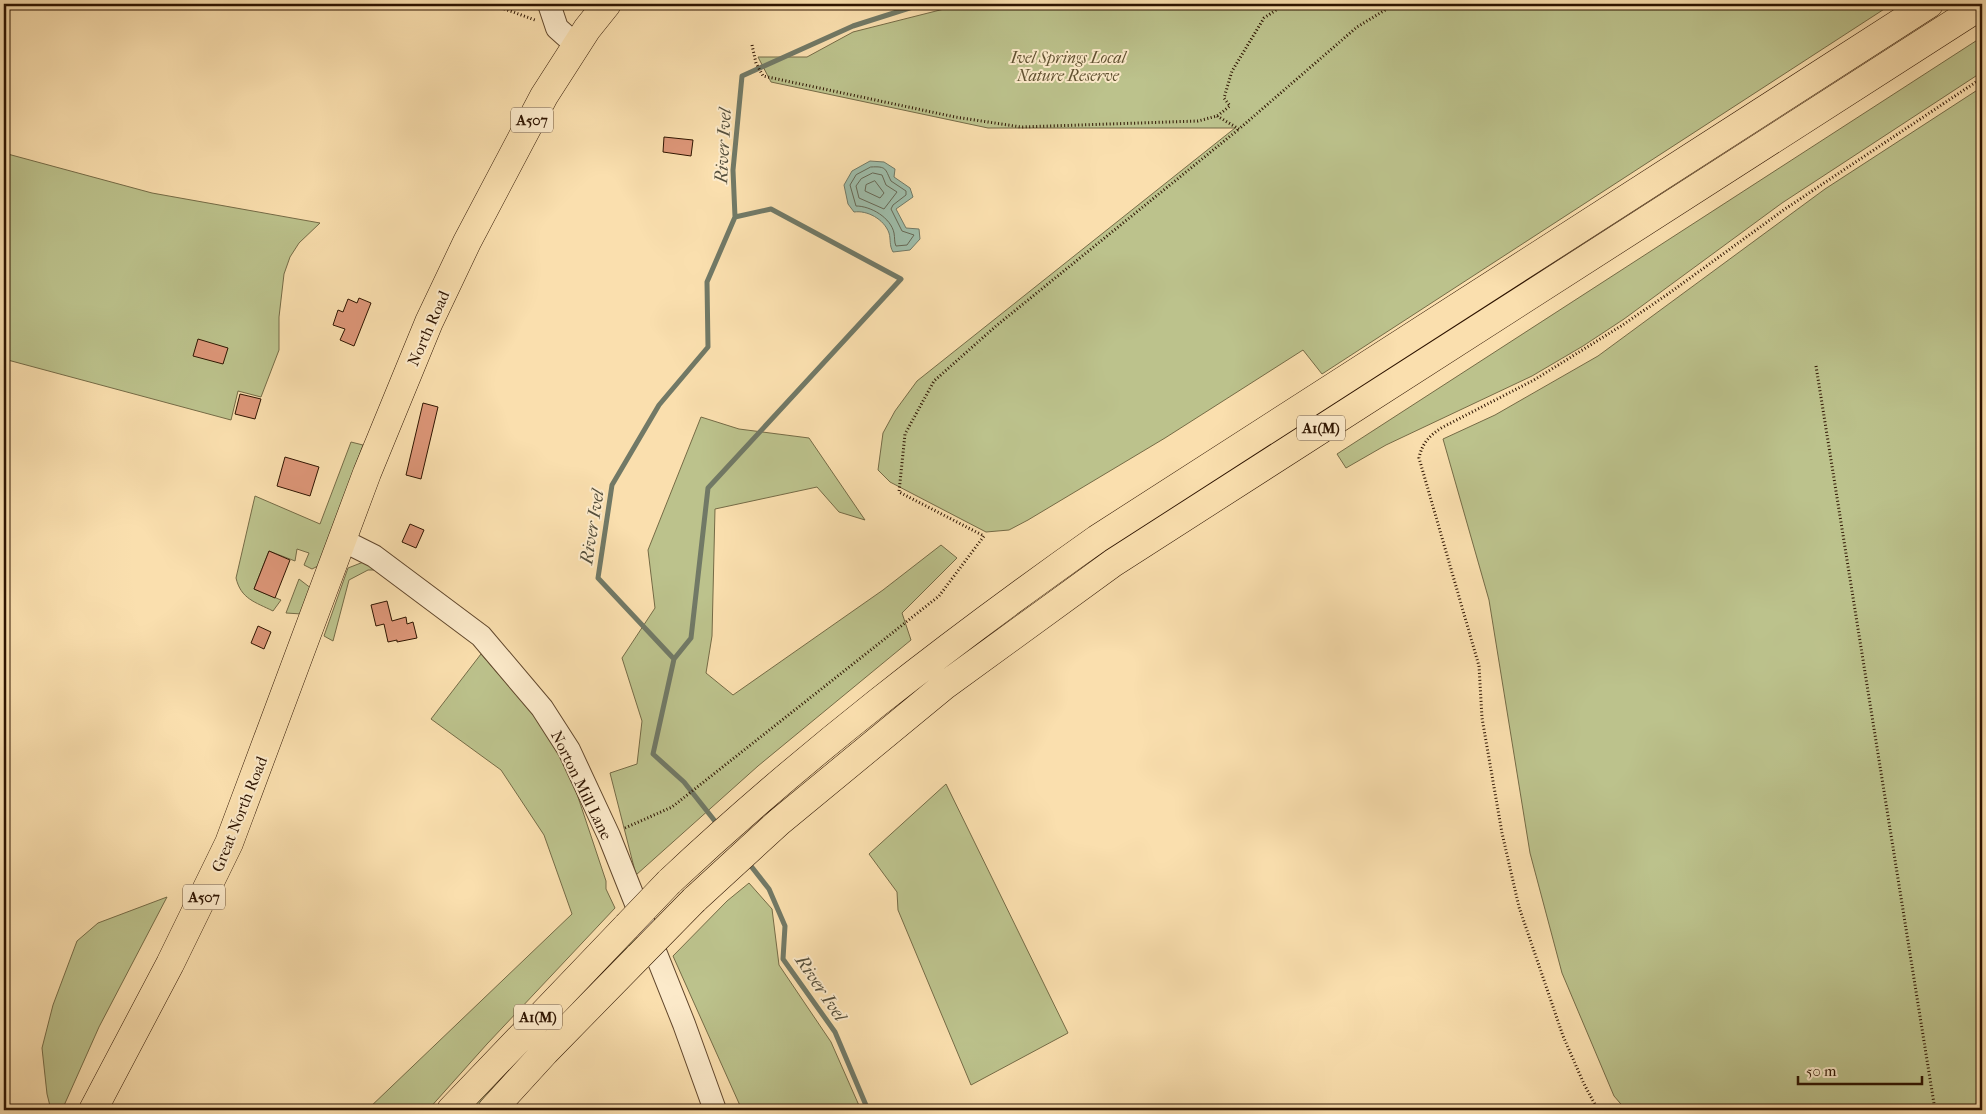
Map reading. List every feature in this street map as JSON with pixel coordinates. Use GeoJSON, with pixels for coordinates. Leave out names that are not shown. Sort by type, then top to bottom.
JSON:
{"type":"FeatureCollection","features":[{"type":"Feature","properties":{"kind":"main road","name":"A1(M)"},"geometry":{"type":"LineString","coordinates":[[451,1110],[670,882],[751,806],[837,733],[991,613],[1097,539],[1929,4]]}},
{"type":"Feature","properties":{"kind":"main road","name":"A1(M)"},"geometry":{"type":"LineString","coordinates":[[492,1110],[545,1052],[694,900],[779,822],[944,686],[1113,563],[1982,5]]}},
{"type":"Feature","properties":{"kind":"main road","name":"North Road"},"geometry":{"type":"LineString","coordinates":[[294,674],[342,540],[429,322],[467,242],[544,96],[601,6]]}},
{"type":"Feature","properties":{"kind":"main road","name":"Great North Road"},"geometry":{"type":"LineString","coordinates":[[93,1110],[170,964],[229,842],[294,674]]}},
{"type":"Feature","properties":{"kind":"street"},"geometry":{"type":"LineString","coordinates":[[549,4],[557,28],[576,46]]}},
{"type":"Feature","properties":{"kind":"street","name":"Norton Mill Lane"},"geometry":{"type":"LineString","coordinates":[[342,540],[374,556],[481,636],[542,708],[569,750],[609,836],[684,1024],[715,1110]]}},
{"type":"Feature","properties":{"kind":"path"},"geometry":{"type":"LineString","coordinates":[[491,4],[557,28]]}},
{"type":"Feature","properties":{"kind":"path"},"geometry":{"type":"LineString","coordinates":[[752,45],[756,63],[763,76],[955,117],[1021,127],[1198,121],[1217,116],[1230,106],[1224,98],[1232,71],[1264,18],[1285,4]]}},
{"type":"Feature","properties":{"kind":"path"},"geometry":{"type":"LineString","coordinates":[[609,836],[672,807],[939,596],[984,536],[899,492],[905,434],[934,381],[996,326],[1239,129],[1357,27],[1395,4]]}},
{"type":"Feature","properties":{"kind":"path"},"geometry":{"type":"LineString","coordinates":[[1598,1110],[1584,1084],[1563,1036],[1519,907],[1502,834],[1482,718],[1479,666],[1419,458],[1421,448],[1431,435],[1448,424],[1534,380],[1621,326],[1785,209],[1982,78]]}},
{"type":"Feature","properties":{"kind":"path"},"geometry":{"type":"LineString","coordinates":[[1217,116],[1239,129]]}},
{"type":"Feature","properties":{"kind":"path"},"geometry":{"type":"LineString","coordinates":[[1816,366],[1935,1110]]}},
{"type":"Feature","properties":{"kind":"green space","name":"Ivel Springs Local Nature Reserve"},"geometry":{"type":"Polygon","coordinates":[[[947,4],[1892,4],[1322,374],[1303,350],[1165,438],[1028,520],[1009,530],[986,532],[890,482],[878,470],[883,433],[895,411],[917,381],[1235,128],[988,128],[771,82],[758,57],[807,57],[853,32],[944,9],[947,4]]]}},
{"type":"Feature","properties":{"kind":"green space"},"geometry":{"type":"Polygon","coordinates":[[[1982,37],[1982,72],[1782,203],[1624,319],[1532,376],[1386,445],[1346,468],[1337,454],[1982,37]]]}},
{"type":"Feature","properties":{"kind":"green space"},"geometry":{"type":"Polygon","coordinates":[[[1982,87],[1982,1110],[1626,1110],[1614,1096],[1562,973],[1530,853],[1489,600],[1443,439],[1495,415],[1598,356],[1825,189],[1982,87]]]}},
{"type":"Feature","properties":{"kind":"green space"},"geometry":{"type":"Polygon","coordinates":[[[4,153],[152,193],[320,223],[299,243],[290,257],[284,274],[279,317],[279,350],[261,397],[238,391],[231,420],[4,359],[4,153]]]}},
{"type":"Feature","properties":{"kind":"green space"},"geometry":{"type":"Polygon","coordinates":[[[701,417],[739,429],[809,438],[865,520],[839,512],[817,487],[715,509],[712,636],[706,673],[733,695],[883,590],[941,545],[957,558],[902,613],[911,640],[758,766],[636,875],[610,773],[637,764],[642,721],[622,658],[655,608],[648,550],[701,417]]]}},
{"type":"Feature","properties":{"kind":"green space"},"geometry":{"type":"Polygon","coordinates":[[[351,442],[363,445],[320,565],[312,569],[304,565],[309,553],[297,549],[295,561],[269,551],[254,589],[281,600],[273,611],[250,599],[241,591],[236,578],[255,496],[320,524],[351,442]]]}},
{"type":"Feature","properties":{"kind":"green space"},"geometry":{"type":"Polygon","coordinates":[[[366,561],[375,570],[368,570],[349,580],[333,641],[324,636],[348,568],[366,561]]]}},
{"type":"Feature","properties":{"kind":"green space"},"geometry":{"type":"Polygon","coordinates":[[[299,579],[312,589],[302,614],[286,613],[299,579]]]}},
{"type":"Feature","properties":{"kind":"green space"},"geometry":{"type":"Polygon","coordinates":[[[481,654],[545,728],[564,755],[606,881],[606,889],[615,908],[487,1044],[428,1110],[367,1110],[572,914],[544,835],[501,770],[431,719],[481,654]]]}},
{"type":"Feature","properties":{"kind":"green space"},"geometry":{"type":"Polygon","coordinates":[[[946,784],[1068,1033],[971,1085],[898,910],[897,892],[869,854],[946,784]]]}},
{"type":"Feature","properties":{"kind":"green space"},"geometry":{"type":"Polygon","coordinates":[[[749,883],[772,909],[779,965],[831,1042],[861,1110],[742,1110],[673,956],[727,901],[749,883]]]}},
{"type":"Feature","properties":{"kind":"green space"},"geometry":{"type":"Polygon","coordinates":[[[167,897],[99,1027],[62,1110],[51,1110],[47,1094],[42,1048],[53,1005],[77,941],[98,923],[167,897]]]}},
{"type":"Feature","properties":{"kind":"green space"},"geometry":{"type":"Polygon","coordinates":[[[632,935],[637,941],[477,1110],[465,1110],[632,935]]]}},
{"type":"Feature","properties":{"kind":"water"},"geometry":{"type":"Polygon","coordinates":[[[870,161],[884,162],[895,169],[894,177],[910,188],[913,197],[896,209],[906,228],[919,229],[920,239],[910,250],[893,252],[887,228],[874,216],[864,212],[854,212],[848,204],[844,185],[852,171],[870,161]]]}},
{"type":"Feature","properties":{"kind":"building"},"geometry":{"type":"Polygon","coordinates":[[[664,137],[693,140],[691,156],[663,152],[664,137]]]}},
{"type":"Feature","properties":{"kind":"building"},"geometry":{"type":"Polygon","coordinates":[[[359,298],[371,303],[354,346],[340,340],[345,329],[333,325],[338,310],[343,312],[348,299],[357,303],[359,298]]]}},
{"type":"Feature","properties":{"kind":"building"},"geometry":{"type":"Polygon","coordinates":[[[198,339],[228,348],[223,364],[193,356],[198,339]]]}},
{"type":"Feature","properties":{"kind":"building"},"geometry":{"type":"Polygon","coordinates":[[[240,394],[261,399],[255,419],[235,414],[240,394]]]}},
{"type":"Feature","properties":{"kind":"building"},"geometry":{"type":"Polygon","coordinates":[[[423,403],[438,407],[421,479],[406,475],[423,403]]]}},
{"type":"Feature","properties":{"kind":"building"},"geometry":{"type":"Polygon","coordinates":[[[285,457],[319,467],[310,496],[277,486],[285,457]]]}},
{"type":"Feature","properties":{"kind":"building"},"geometry":{"type":"Polygon","coordinates":[[[410,524],[424,530],[416,548],[402,542],[410,524]]]}},
{"type":"Feature","properties":{"kind":"building"},"geometry":{"type":"Polygon","coordinates":[[[269,551],[290,560],[275,598],[254,589],[269,551]]]}},
{"type":"Feature","properties":{"kind":"building"},"geometry":{"type":"Polygon","coordinates":[[[387,601],[392,621],[406,617],[407,624],[413,622],[417,638],[388,642],[384,624],[376,626],[371,605],[387,601]]]}},
{"type":"Feature","properties":{"kind":"building"},"geometry":{"type":"Polygon","coordinates":[[[258,626],[271,632],[264,649],[251,643],[258,626]]]}},
{"type":"Feature","properties":{"kind":"waterway","name":"River Ivel"},"geometry":{"type":"LineString","coordinates":[[718,825],[684,782],[653,754],[674,659],[598,578],[612,485],[659,405],[708,347],[707,282],[735,217],[733,170],[742,76],[853,26],[922,4]]}},
{"type":"Feature","properties":{"kind":"waterway"},"geometry":{"type":"LineString","coordinates":[[674,659],[691,638],[708,488],[901,279],[771,209],[735,217]]}},
{"type":"Feature","properties":{"kind":"waterway","name":"River Ivel"},"geometry":{"type":"LineString","coordinates":[[747,861],[769,889],[785,926],[783,959],[835,1032],[868,1110]]}}]}
